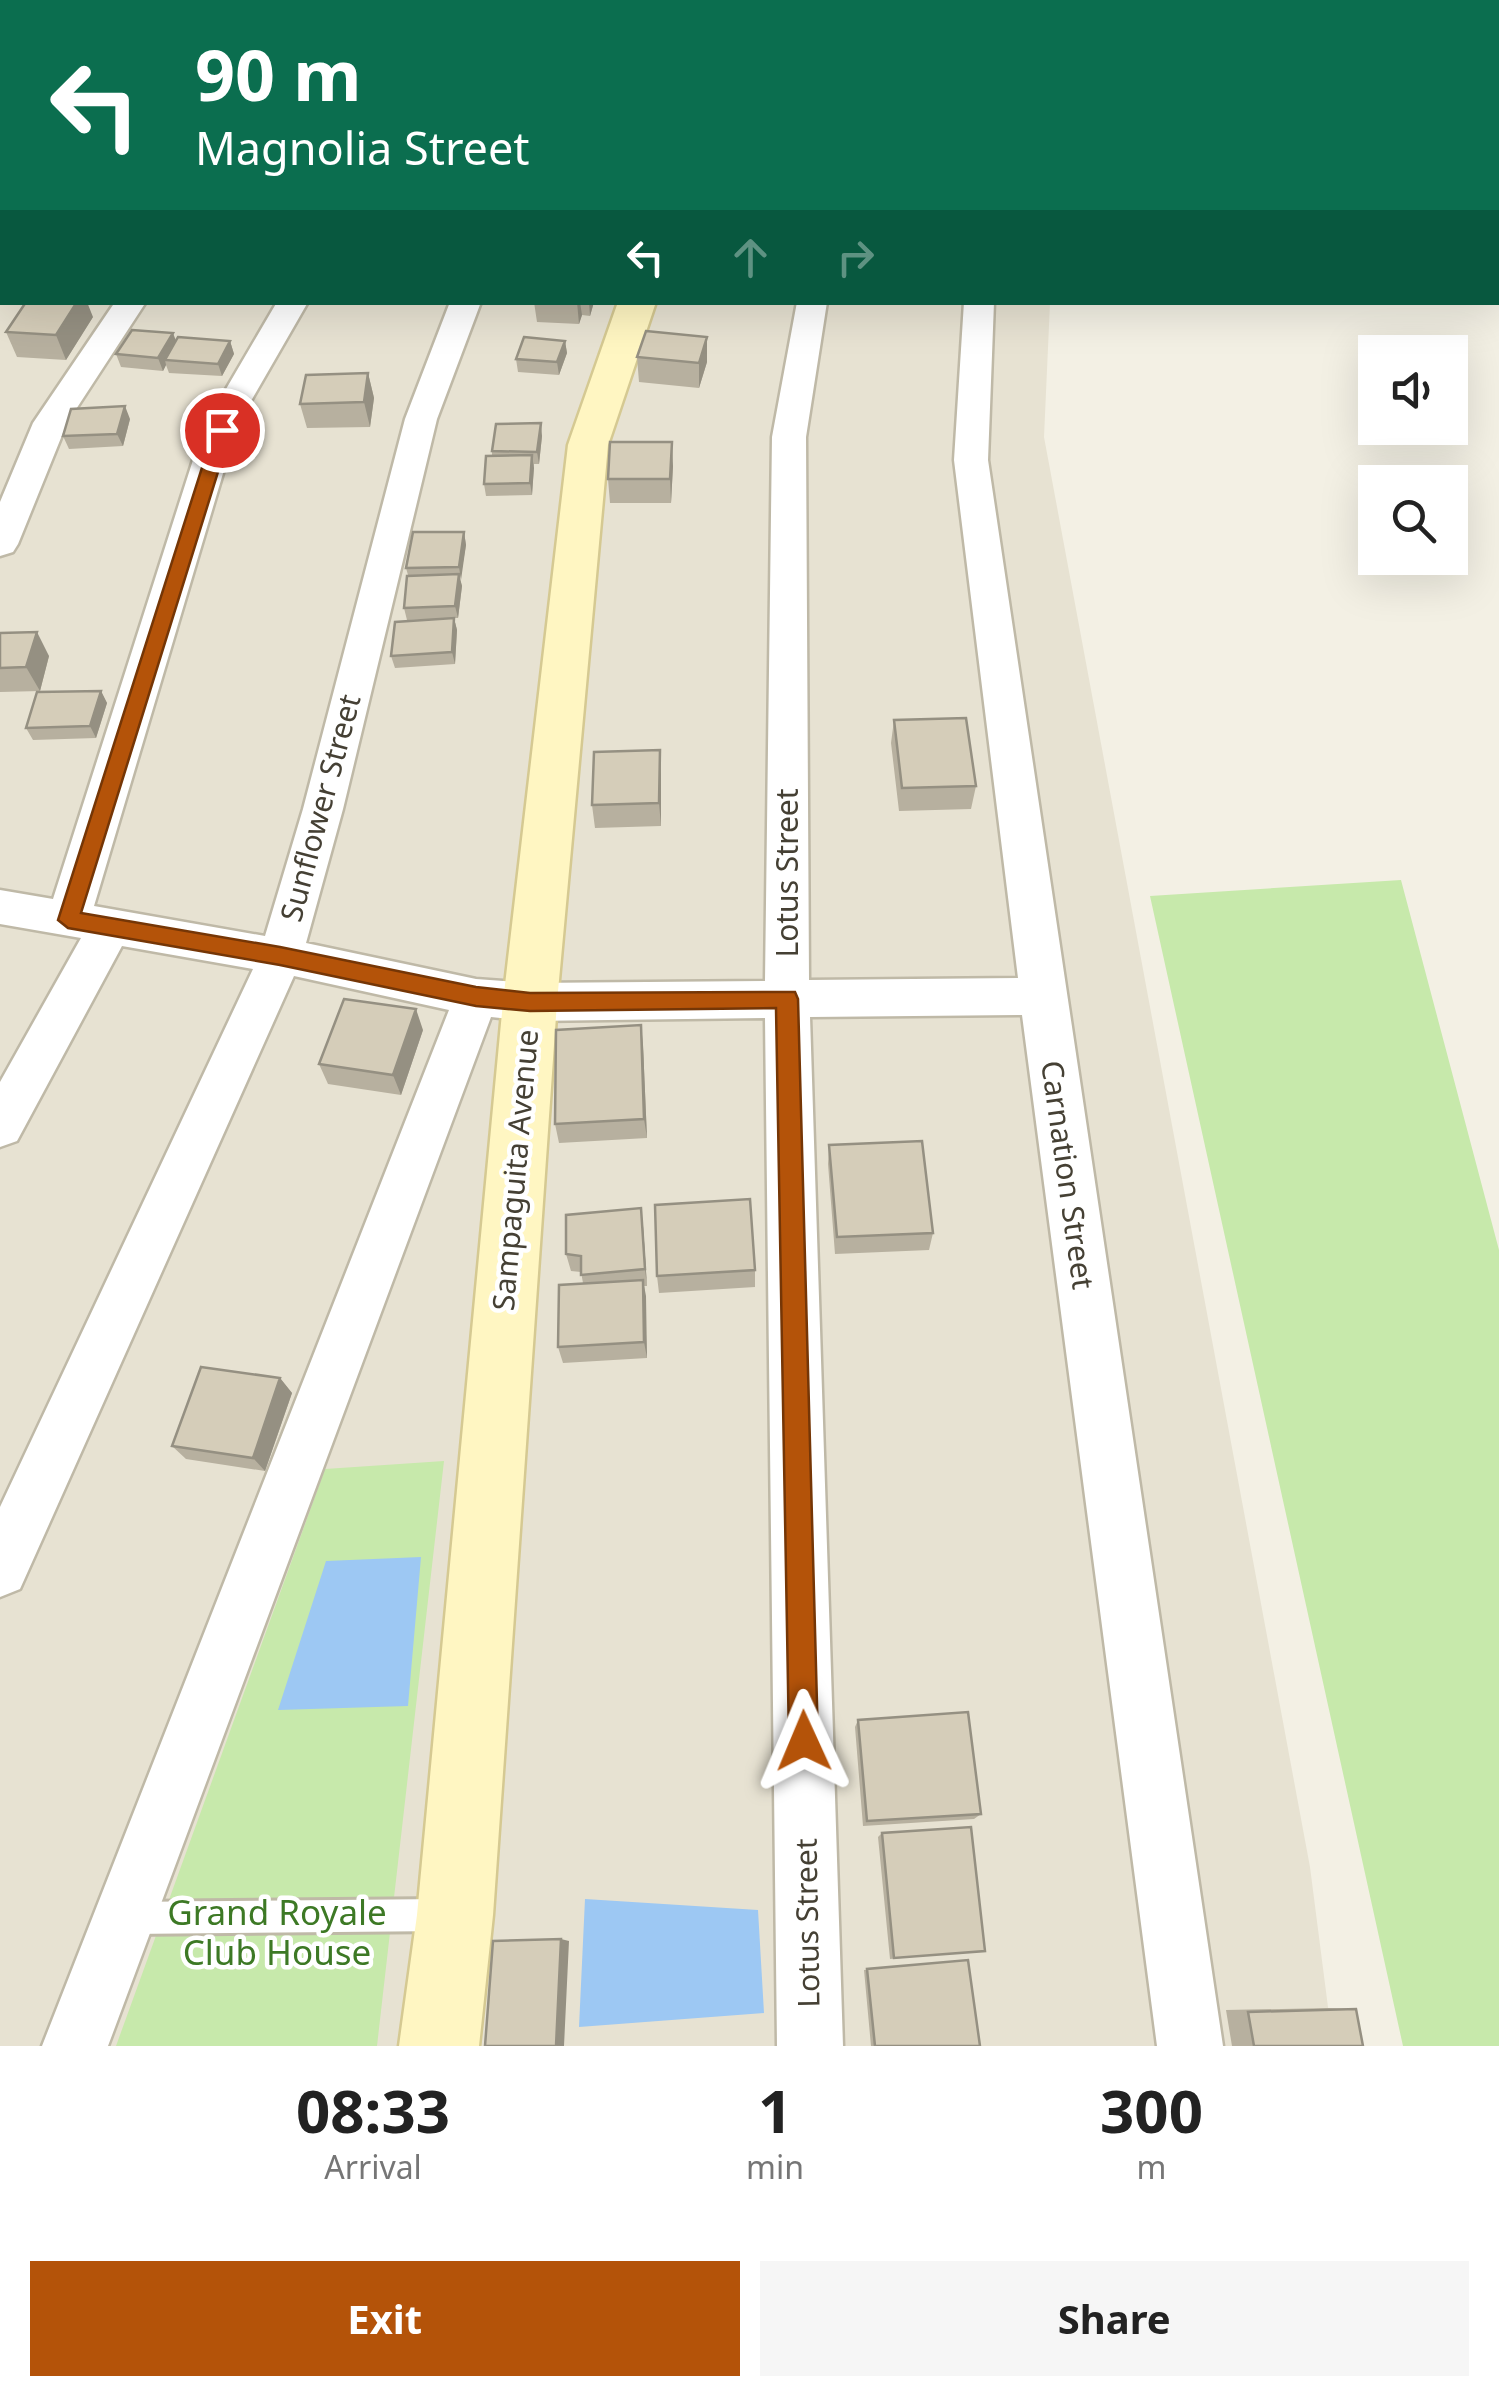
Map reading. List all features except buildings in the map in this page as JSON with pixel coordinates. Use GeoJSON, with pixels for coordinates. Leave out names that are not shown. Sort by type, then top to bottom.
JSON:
{"type":"FeatureCollection","features":[{"type":"Feature","properties":{"kind":"main road","name":"Sampaguita Avenue"},"geometry":{"type":"LineString","coordinates":[[438,2046],[455,1915],[503,999],[588,445],[636,305]]}},
{"type":"Feature","properties":{"kind":"street"},"geometry":{"type":"LineString","coordinates":[[0,544],[50,424],[129,305]]}},
{"type":"Feature","properties":{"kind":"street"},"geometry":{"type":"LineString","coordinates":[[0,1126],[89,923],[210,460],[235,401],[291,305]]}},
{"type":"Feature","properties":{"kind":"street","name":"Sunflower Street"},"geometry":{"type":"LineString","coordinates":[[0,1568],[280,956],[324,809],[421,419],[465,305]]}},
{"type":"Feature","properties":{"kind":"street","name":"Lotus Street"},"geometry":{"type":"LineString","coordinates":[[810,2046],[787,999],[789,437],[811,305]]}},
{"type":"Feature","properties":{"kind":"street","name":"Carnation Street"},"geometry":{"type":"LineString","coordinates":[[979,305],[971,460],[1190,2046]]}},
{"type":"Feature","properties":{"kind":"street"},"geometry":{"type":"LineString","coordinates":[[0,906],[503,999],[1042,996]]}},
{"type":"Feature","properties":{"kind":"street"},"geometry":{"type":"LineString","coordinates":[[75,2046],[124,1918],[503,999]]}},
{"type":"Feature","properties":{"kind":"lane"},"geometry":{"type":"LineString","coordinates":[[124,1918],[455,1915]]}},
{"type":"Feature","properties":{"kind":"shaded area"},"geometry":{"type":"Polygon","coordinates":[[[0,305],[1050,305],[1044,437],[1310,1867],[1333,2046],[0,2046],[0,305]]]}},
{"type":"Feature","properties":{"kind":"green space"},"geometry":{"type":"Polygon","coordinates":[[[1401,880],[1499,1250],[1499,2046],[1403,2046],[1150,896],[1401,880]]]}},
{"type":"Feature","properties":{"kind":"green space","name":"Grand Royale Club House"},"geometry":{"type":"Polygon","coordinates":[[[444,1461],[377,2046],[116,2046],[325,1469],[444,1461]]]}},
{"type":"Feature","properties":{"kind":"water"},"geometry":{"type":"Polygon","coordinates":[[[421,1557],[408,1706],[278,1710],[326,1561],[421,1557]]]}},
{"type":"Feature","properties":{"kind":"water"},"geometry":{"type":"Polygon","coordinates":[[[585,1899],[758,1910],[764,2013],[579,2027],[585,1899]]]}},
{"type":"Feature","properties":{"kind":"route"},"geometry":{"type":"LineString","coordinates":[[222,430],[68,920],[280,956],[476,997],[530,1002],[787,999],[804,1741]]}}]}
